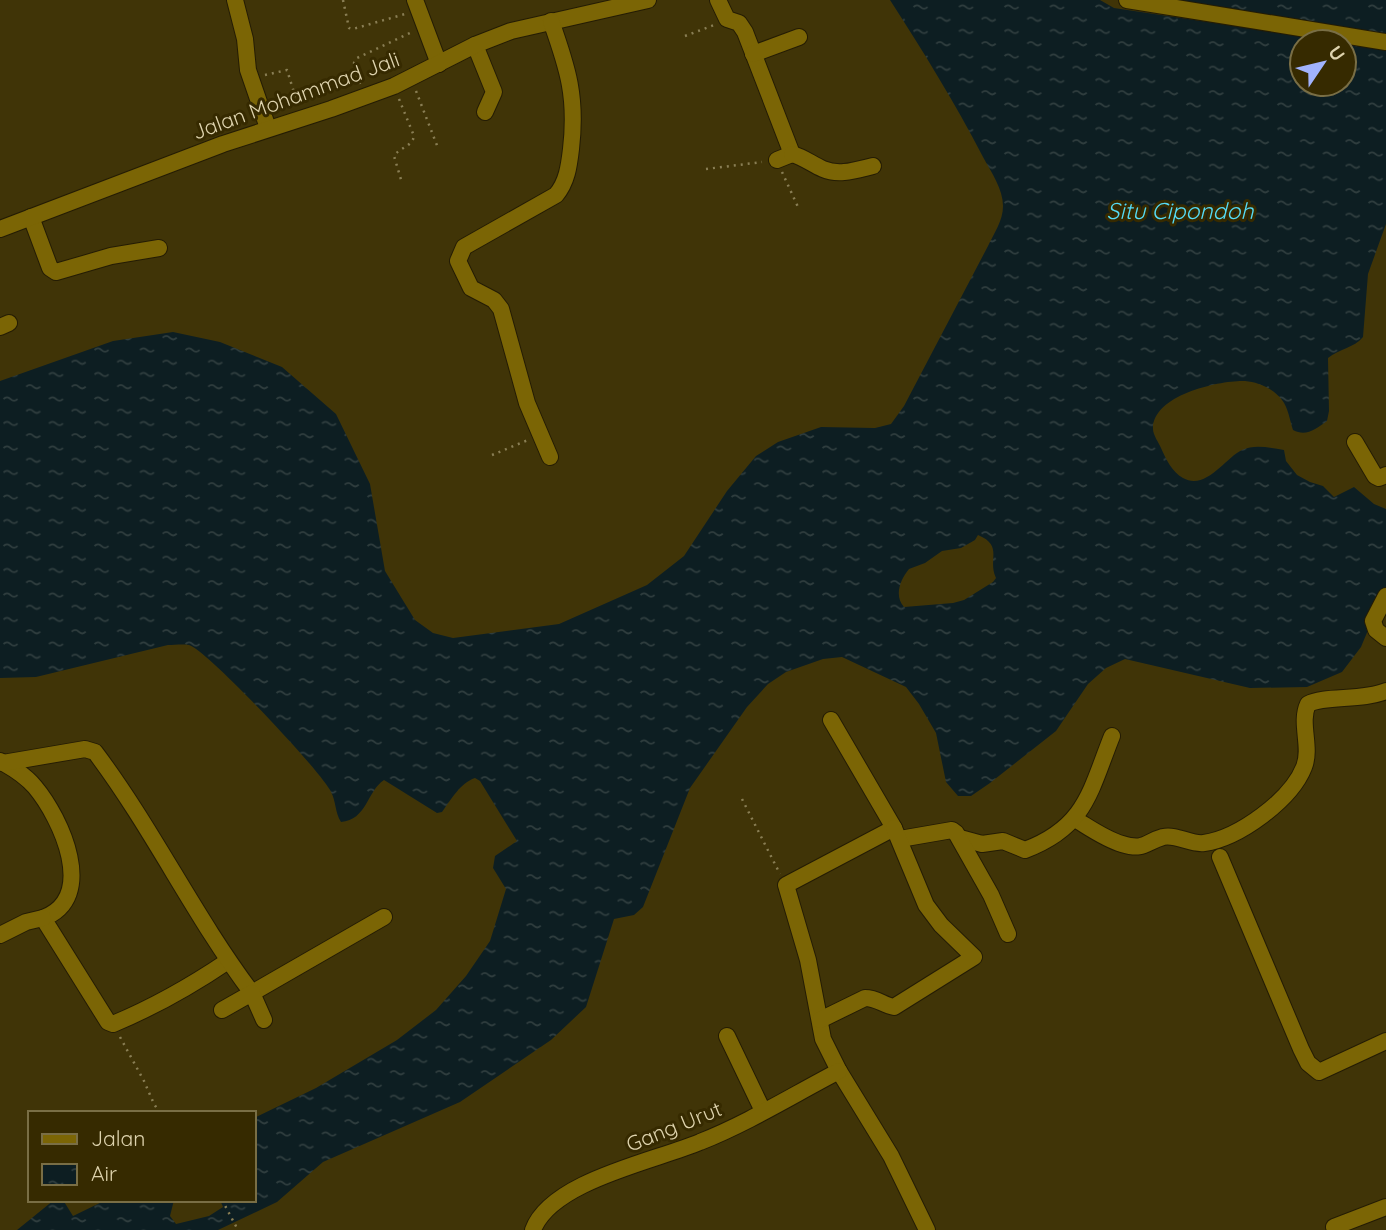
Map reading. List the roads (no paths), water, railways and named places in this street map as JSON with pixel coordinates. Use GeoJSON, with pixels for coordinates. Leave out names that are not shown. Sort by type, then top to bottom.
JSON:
{"type":"FeatureCollection","features":[{"type":"Feature","properties":{"kind":"street"},"geometry":{"type":"LineString","coordinates":[[235,0],[251,78],[268,128]]}},
{"type":"Feature","properties":{"kind":"street","name":"Jalan Mohammad Jali"},"geometry":{"type":"LineString","coordinates":[[0,229],[268,128],[394,86],[511,30],[648,0]]}},
{"type":"Feature","properties":{"kind":"street"},"geometry":{"type":"LineString","coordinates":[[718,0],[727,19],[739,23],[752,54],[785,157],[824,170],[844,173],[873,166]]}},
{"type":"Feature","properties":{"kind":"street"},"geometry":{"type":"LineString","coordinates":[[1126,0],[1386,42]]}},
{"type":"Feature","properties":{"kind":"street"},"geometry":{"type":"LineString","coordinates":[[417,5],[439,64]]}},
{"type":"Feature","properties":{"kind":"street"},"geometry":{"type":"LineString","coordinates":[[550,457],[527,403],[500,309],[494,300],[471,288],[458,261],[464,247],[556,195],[562,188],[569,166],[574,109],[567,66],[551,22]]}},
{"type":"Feature","properties":{"kind":"street"},"geometry":{"type":"LineString","coordinates":[[752,54],[799,37]]}},
{"type":"Feature","properties":{"kind":"street"},"geometry":{"type":"LineString","coordinates":[[475,45],[494,92],[485,112]]}},
{"type":"Feature","properties":{"kind":"street"},"geometry":{"type":"LineString","coordinates":[[31,217],[50,268],[56,272],[104,258],[159,248]]}},
{"type":"Feature","properties":{"kind":"street"},"geometry":{"type":"LineString","coordinates":[[1355,442],[1375,476],[1379,478],[1386,475]]}},
{"type":"Feature","properties":{"kind":"street"},"geometry":{"type":"LineString","coordinates":[[1386,596],[1373,621],[1376,631],[1386,638]]}},
{"type":"Feature","properties":{"kind":"street"},"geometry":{"type":"LineString","coordinates":[[1075,819],[1123,845],[1143,847],[1163,837],[1185,838],[1201,844],[1222,838],[1281,802],[1294,785],[1305,766],[1305,717],[1308,704],[1316,700],[1359,698],[1386,691]]}},
{"type":"Feature","properties":{"kind":"street"},"geometry":{"type":"LineString","coordinates":[[820,1020],[865,998],[873,998],[886,1006],[894,1007],[974,957],[941,925],[926,905],[897,833],[831,720]]}},
{"type":"Feature","properties":{"kind":"street"},"geometry":{"type":"LineString","coordinates":[[960,838],[982,844],[1003,841],[1025,850],[1062,831],[1075,819],[1087,799],[1112,736]]}},
{"type":"Feature","properties":{"kind":"street"},"geometry":{"type":"LineString","coordinates":[[1,762],[85,748],[95,752],[228,961],[252,993],[264,1020]]}},
{"type":"Feature","properties":{"kind":"street"},"geometry":{"type":"LineString","coordinates":[[0,935],[26,922],[52,915],[65,903],[72,878],[71,859],[62,831],[41,795],[19,771],[1,762]]}},
{"type":"Feature","properties":{"kind":"street"},"geometry":{"type":"LineString","coordinates":[[927,1230],[877,1130],[839,1071],[823,1039],[808,960],[786,885],[897,833],[951,830],[960,838],[1008,934]]}},
{"type":"Feature","properties":{"kind":"street"},"geometry":{"type":"LineString","coordinates":[[1220,857],[1301,1049],[1314,1069],[1319,1072],[1386,1041]]}},
{"type":"Feature","properties":{"kind":"street"},"geometry":{"type":"LineString","coordinates":[[222,1010],[384,917]]}},
{"type":"Feature","properties":{"kind":"street"},"geometry":{"type":"LineString","coordinates":[[43,918],[105,1018],[113,1024],[196,983],[228,961]]}},
{"type":"Feature","properties":{"kind":"street"},"geometry":{"type":"LineString","coordinates":[[727,1036],[763,1111]]}},
{"type":"Feature","properties":{"kind":"street","name":"Gang Urut"},"geometry":{"type":"LineString","coordinates":[[533,1230],[542,1213],[585,1183],[700,1142],[839,1071]]}},
{"type":"Feature","properties":{"kind":"street"},"geometry":{"type":"LineString","coordinates":[[1334,1227],[1386,1207]]}},
{"type":"Feature","properties":{"kind":"water","name":"Situ Cipondoh"},"geometry":{"type":"Polygon","coordinates":[[[890,0],[1100,0],[1114,8],[1288,34],[1288,98],[1358,98],[1358,44],[1386,48],[1386,224],[1368,274],[1363,337],[1328,358],[1327,421],[1307,432],[1293,430],[1286,406],[1275,393],[1255,383],[1234,381],[1205,387],[1175,399],[1163,407],[1156,417],[1153,429],[1170,465],[1183,478],[1191,481],[1207,477],[1242,450],[1273,448],[1284,450],[1286,461],[1297,475],[1323,486],[1334,497],[1354,487],[1374,504],[1386,509],[1386,587],[1361,647],[1342,672],[1307,687],[1250,688],[1125,659],[1106,668],[1088,684],[1056,731],[971,796],[958,796],[946,782],[936,733],[906,687],[842,657],[823,659],[786,672],[768,684],[747,707],[690,788],[643,907],[634,915],[614,919],[586,1007],[551,1040],[460,1102],[323,1162],[277,1202],[218,1230],[17,1230],[52,1202],[64,1202],[73,1216],[102,1202],[174,1202],[170,1216],[176,1224],[209,1216],[223,1207],[221,1202],[256,1202],[256,1117],[316,1088],[397,1040],[436,1010],[466,976],[490,941],[506,889],[493,868],[495,856],[517,841],[480,781],[475,778],[460,788],[442,812],[437,813],[384,780],[362,811],[350,820],[341,822],[331,792],[308,761],[218,667],[189,645],[168,645],[36,677],[0,678],[0,381],[113,341],[173,332],[220,342],[282,367],[336,414],[370,484],[385,571],[415,620],[433,633],[453,638],[559,624],[647,585],[684,556],[727,491],[756,456],[778,442],[821,427],[875,428],[891,424],[904,406],[995,232],[1003,206],[993,175],[950,97],[890,0]],[[978,535],[975,540],[961,548],[942,551],[925,563],[909,569],[899,588],[901,603],[904,607],[964,600],[996,578],[993,548],[986,539],[978,535]]]}},
{"type":"Feature","properties":{"kind":"water"},"geometry":{"type":"Polygon","coordinates":[[[1156,0],[1386,0],[1386,35],[1358,31],[1358,28],[1340,28],[1156,0]]]}}]}
